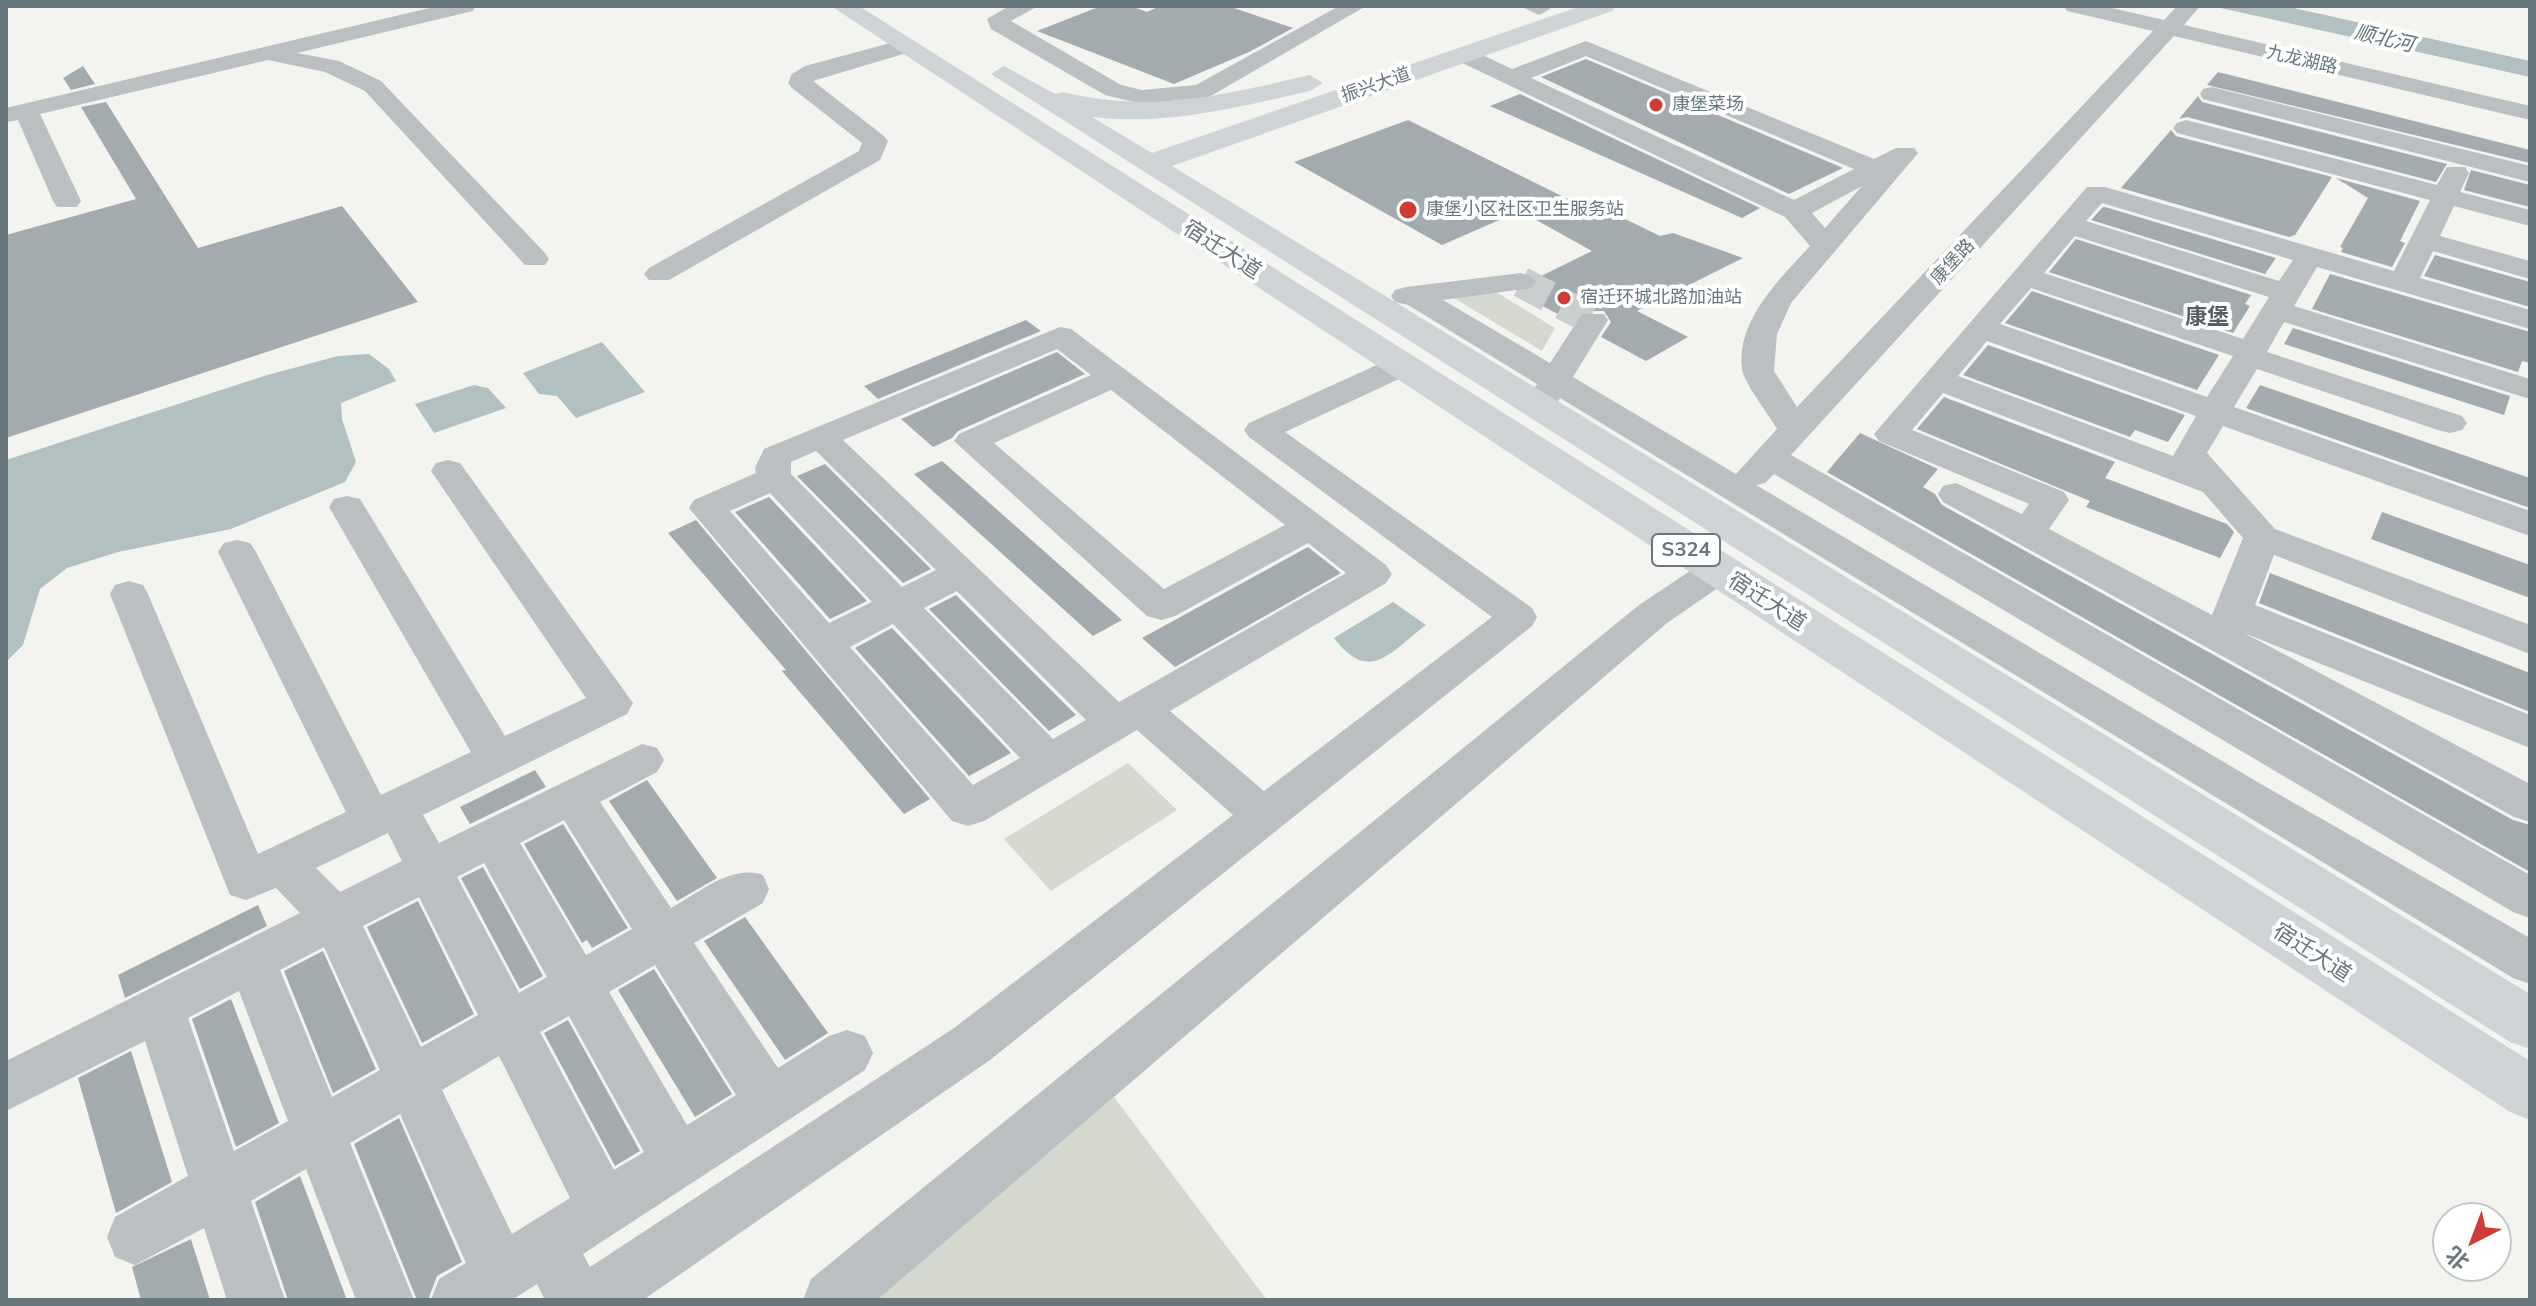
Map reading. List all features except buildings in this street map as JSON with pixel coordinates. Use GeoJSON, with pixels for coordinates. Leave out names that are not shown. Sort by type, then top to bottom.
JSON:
{"type":"FeatureCollection","features":[{"type":"Feature","properties":{"kind":"main road","name":"宿迁大道"},"geometry":{"type":"LineString","coordinates":[[843,6],[2530,1093]]}},
{"type":"Feature","properties":{"kind":"main road","name":"宿迁大道"},"geometry":{"type":"LineString","coordinates":[[895,6],[1368,301],[1547,394],[1726,504],[2530,1024]]}},
{"type":"Feature","properties":{"kind":"main road","name":"振兴大道"},"geometry":{"type":"LineString","coordinates":[[1345,85],[1464,55],[1604,6]]}},
{"type":"Feature","properties":{"kind":"main road","name":"振兴大道"},"geometry":{"type":"LineString","coordinates":[[1136,155],[1345,85],[1539,7]]}},
{"type":"Feature","properties":{"kind":"main road"},"geometry":{"type":"LineString","coordinates":[[999,71],[1073,104],[1153,112],[1345,85]]}},
{"type":"Feature","properties":{"kind":"main road"},"geometry":{"type":"LineString","coordinates":[[1307,262],[1246,216],[1221,189],[1216,175],[1218,162],[1236,143],[1345,85]]}},
{"type":"Feature","properties":{"kind":"street"},"geometry":{"type":"LineString","coordinates":[[67,201],[16,113],[465,6]]}},
{"type":"Feature","properties":{"kind":"street"},"geometry":{"type":"LineString","coordinates":[[1027,6],[998,19],[999,24],[1113,90],[1152,97],[1201,92],[1355,6]]}},
{"type":"Feature","properties":{"kind":"street","name":"九龙湖路"},"geometry":{"type":"LineString","coordinates":[[2075,6],[2180,18],[2530,113]]}},
{"type":"Feature","properties":{"kind":"street","name":"九龙湖路"},"geometry":{"type":"LineString","coordinates":[[2124,6],[2530,102]]}},
{"type":"Feature","properties":{"kind":"street","name":"康堡路"},"geometry":{"type":"LineString","coordinates":[[1726,504],[2180,18]]}},
{"type":"Feature","properties":{"kind":"street"},"geometry":{"type":"LineString","coordinates":[[659,274],[871,155],[875,141],[800,83],[800,79],[813,71],[905,46]]}},
{"type":"Feature","properties":{"kind":"street"},"geometry":{"type":"LineString","coordinates":[[1511,77],[1586,48],[1875,169]]}},
{"type":"Feature","properties":{"kind":"street"},"geometry":{"type":"LineString","coordinates":[[265,54],[331,66],[373,86],[535,259]]}},
{"type":"Feature","properties":{"kind":"street"},"geometry":{"type":"LineString","coordinates":[[1464,55],[1795,211],[1824,245]]}},
{"type":"Feature","properties":{"kind":"street"},"geometry":{"type":"LineString","coordinates":[[2212,94],[2530,174]]}},
{"type":"Feature","properties":{"kind":"street"},"geometry":{"type":"LineString","coordinates":[[2403,283],[2464,157],[2482,102]]}},
{"type":"Feature","properties":{"kind":"street"},"geometry":{"type":"LineString","coordinates":[[2186,128],[2530,218]]}},
{"type":"Feature","properties":{"kind":"street"},"geometry":{"type":"LineString","coordinates":[[1795,211],[1905,153],[1777,301],[1762,334],[1758,371],[1782,444],[2530,898]]}},
{"type":"Feature","properties":{"kind":"street"},"geometry":{"type":"LineString","coordinates":[[2027,533],[2051,500],[1891,434],[2096,193],[2530,320]]}},
{"type":"Feature","properties":{"kind":"street"},"geometry":{"type":"LineString","coordinates":[[2069,225],[2530,389]]}},
{"type":"Feature","properties":{"kind":"street"},"geometry":{"type":"LineString","coordinates":[[2424,240],[2530,270]]}},
{"type":"Feature","properties":{"kind":"street"},"geometry":{"type":"LineString","coordinates":[[2310,255],[2189,454],[2262,537],[2530,640]]}},
{"type":"Feature","properties":{"kind":"street"},"geometry":{"type":"LineString","coordinates":[[2025,276],[2450,423]]}},
{"type":"Feature","properties":{"kind":"street"},"geometry":{"type":"LineString","coordinates":[[1368,301],[1521,282]]}},
{"type":"Feature","properties":{"kind":"street"},"geometry":{"type":"LineString","coordinates":[[1413,295],[1547,394],[1593,320]]}},
{"type":"Feature","properties":{"kind":"street"},"geometry":{"type":"LineString","coordinates":[[1981,328],[2530,524]]}},
{"type":"Feature","properties":{"kind":"street"},"geometry":{"type":"LineString","coordinates":[[775,478],[707,508],[968,809],[1049,762],[1127,716],[1373,574],[1060,336],[776,456],[772,468],[775,478],[1049,762]]}},
{"type":"Feature","properties":{"kind":"street"},"geometry":{"type":"LineString","coordinates":[[1215,452],[1401,366]]}},
{"type":"Feature","properties":{"kind":"street"},"geometry":{"type":"LineString","coordinates":[[1114,377],[971,441],[1161,607],[1311,526]]}},
{"type":"Feature","properties":{"kind":"street"},"geometry":{"type":"LineString","coordinates":[[1937,379],[2216,484]]}},
{"type":"Feature","properties":{"kind":"street"},"geometry":{"type":"LineString","coordinates":[[592,1300],[972,1044],[1518,617],[1261,430]]}},
{"type":"Feature","properties":{"kind":"street"},"geometry":{"type":"LineString","coordinates":[[821,437],[961,573],[1127,716],[1264,816]]}},
{"type":"Feature","properties":{"kind":"street"},"geometry":{"type":"LineString","coordinates":[[129,594],[246,881],[612,703],[448,471]]}},
{"type":"Feature","properties":{"kind":"street"},"geometry":{"type":"LineString","coordinates":[[1956,494],[2027,533],[2228,625],[2530,732]]}},
{"type":"Feature","properties":{"kind":"street"},"geometry":{"type":"LineString","coordinates":[[1726,504],[2530,963]]}},
{"type":"Feature","properties":{"kind":"street"},"geometry":{"type":"LineString","coordinates":[[347,507],[497,759]]}},
{"type":"Feature","properties":{"kind":"street"},"geometry":{"type":"LineString","coordinates":[[2228,625],[2262,537]]}},
{"type":"Feature","properties":{"kind":"street"},"geometry":{"type":"LineString","coordinates":[[237,552],[384,814],[429,870],[604,1208]]}},
{"type":"Feature","properties":{"kind":"street"},"geometry":{"type":"LineString","coordinates":[[832,1300],[1641,624],[1718,570]]}},
{"type":"Feature","properties":{"kind":"street"},"geometry":{"type":"LineString","coordinates":[[824,643],[961,573]]}},
{"type":"Feature","properties":{"kind":"street"},"geometry":{"type":"LineString","coordinates":[[2228,625],[2530,805]]}},
{"type":"Feature","properties":{"kind":"street"},"geometry":{"type":"LineString","coordinates":[[6,1087],[642,760]]}},
{"type":"Feature","properties":{"kind":"street"},"geometry":{"type":"LineString","coordinates":[[573,797],[770,1102]]}},
{"type":"Feature","properties":{"kind":"street"},"geometry":{"type":"LineString","coordinates":[[493,837],[678,1161]]}},
{"type":"Feature","properties":{"kind":"street"},"geometry":{"type":"LineString","coordinates":[[282,863],[335,918],[503,1273],[576,1300]]}},
{"type":"Feature","properties":{"kind":"street"},"geometry":{"type":"LineString","coordinates":[[135,1237],[746,889]]}},
{"type":"Feature","properties":{"kind":"street"},"geometry":{"type":"LineString","coordinates":[[252,961],[385,1300]]}},
{"type":"Feature","properties":{"kind":"street"},"geometry":{"type":"LineString","coordinates":[[160,1008],[256,1300]]}},
{"type":"Feature","properties":{"kind":"street"},"geometry":{"type":"LineString","coordinates":[[503,1273],[847,1053]]}},
{"type":"Feature","properties":{"kind":"shaded area"},"geometry":{"type":"Polygon","coordinates":[[[1496,292],[1555,328],[1542,351],[1452,297],[1496,292]]]}},
{"type":"Feature","properties":{"kind":"shaded area"},"geometry":{"type":"Polygon","coordinates":[[[1128,763],[1177,810],[1051,891],[1004,839],[1128,763]]]}},
{"type":"Feature","properties":{"kind":"shaded area"},"geometry":{"type":"Polygon","coordinates":[[[1114,1097],[1267,1300],[876,1300],[1114,1097]]]}},
{"type":"Feature","properties":{"kind":"water","name":"顺北河"},"geometry":{"type":"Polygon","coordinates":[[[2212,6],[2285,6],[2530,61],[2530,77],[2212,6]]]}},
{"type":"Feature","properties":{"kind":"water"},"geometry":{"type":"Polygon","coordinates":[[[602,342],[645,392],[576,418],[557,396],[539,394],[523,373],[602,342]]]}},
{"type":"Feature","properties":{"kind":"water"},"geometry":{"type":"Polygon","coordinates":[[[369,354],[389,369],[396,381],[341,403],[342,419],[356,462],[345,482],[231,529],[118,552],[67,568],[40,589],[23,645],[6,662],[6,460],[264,376],[338,356],[369,354]]]}},
{"type":"Feature","properties":{"kind":"water"},"geometry":{"type":"Polygon","coordinates":[[[474,385],[488,388],[506,408],[434,433],[415,404],[474,385]]]}},
{"type":"Feature","properties":{"kind":"water"},"geometry":{"type":"Polygon","coordinates":[[[1393,602],[1426,625],[1391,653],[1369,662],[1358,660],[1334,638],[1393,602]]]}},
{"type":"Feature","properties":{"kind":"tunnel"},"geometry":{"type":"LineString","coordinates":[[1521,282],[1593,320]]}},
{"type":"Feature","properties":{"kind":"place","name":"康堡菜场"},"geometry":{"type":"Point","coordinates":[1656,105]}},
{"type":"Feature","properties":{"kind":"place","name":"康堡小区社区卫生服务站"},"geometry":{"type":"Point","coordinates":[1408,210]}},
{"type":"Feature","properties":{"kind":"place","name":"宿迁环城北路加油站"},"geometry":{"type":"Point","coordinates":[1564,298]}},
{"type":"Feature","properties":{"kind":"district","name":"康堡"},"geometry":{"type":"Point","coordinates":[2207,317]}}]}
